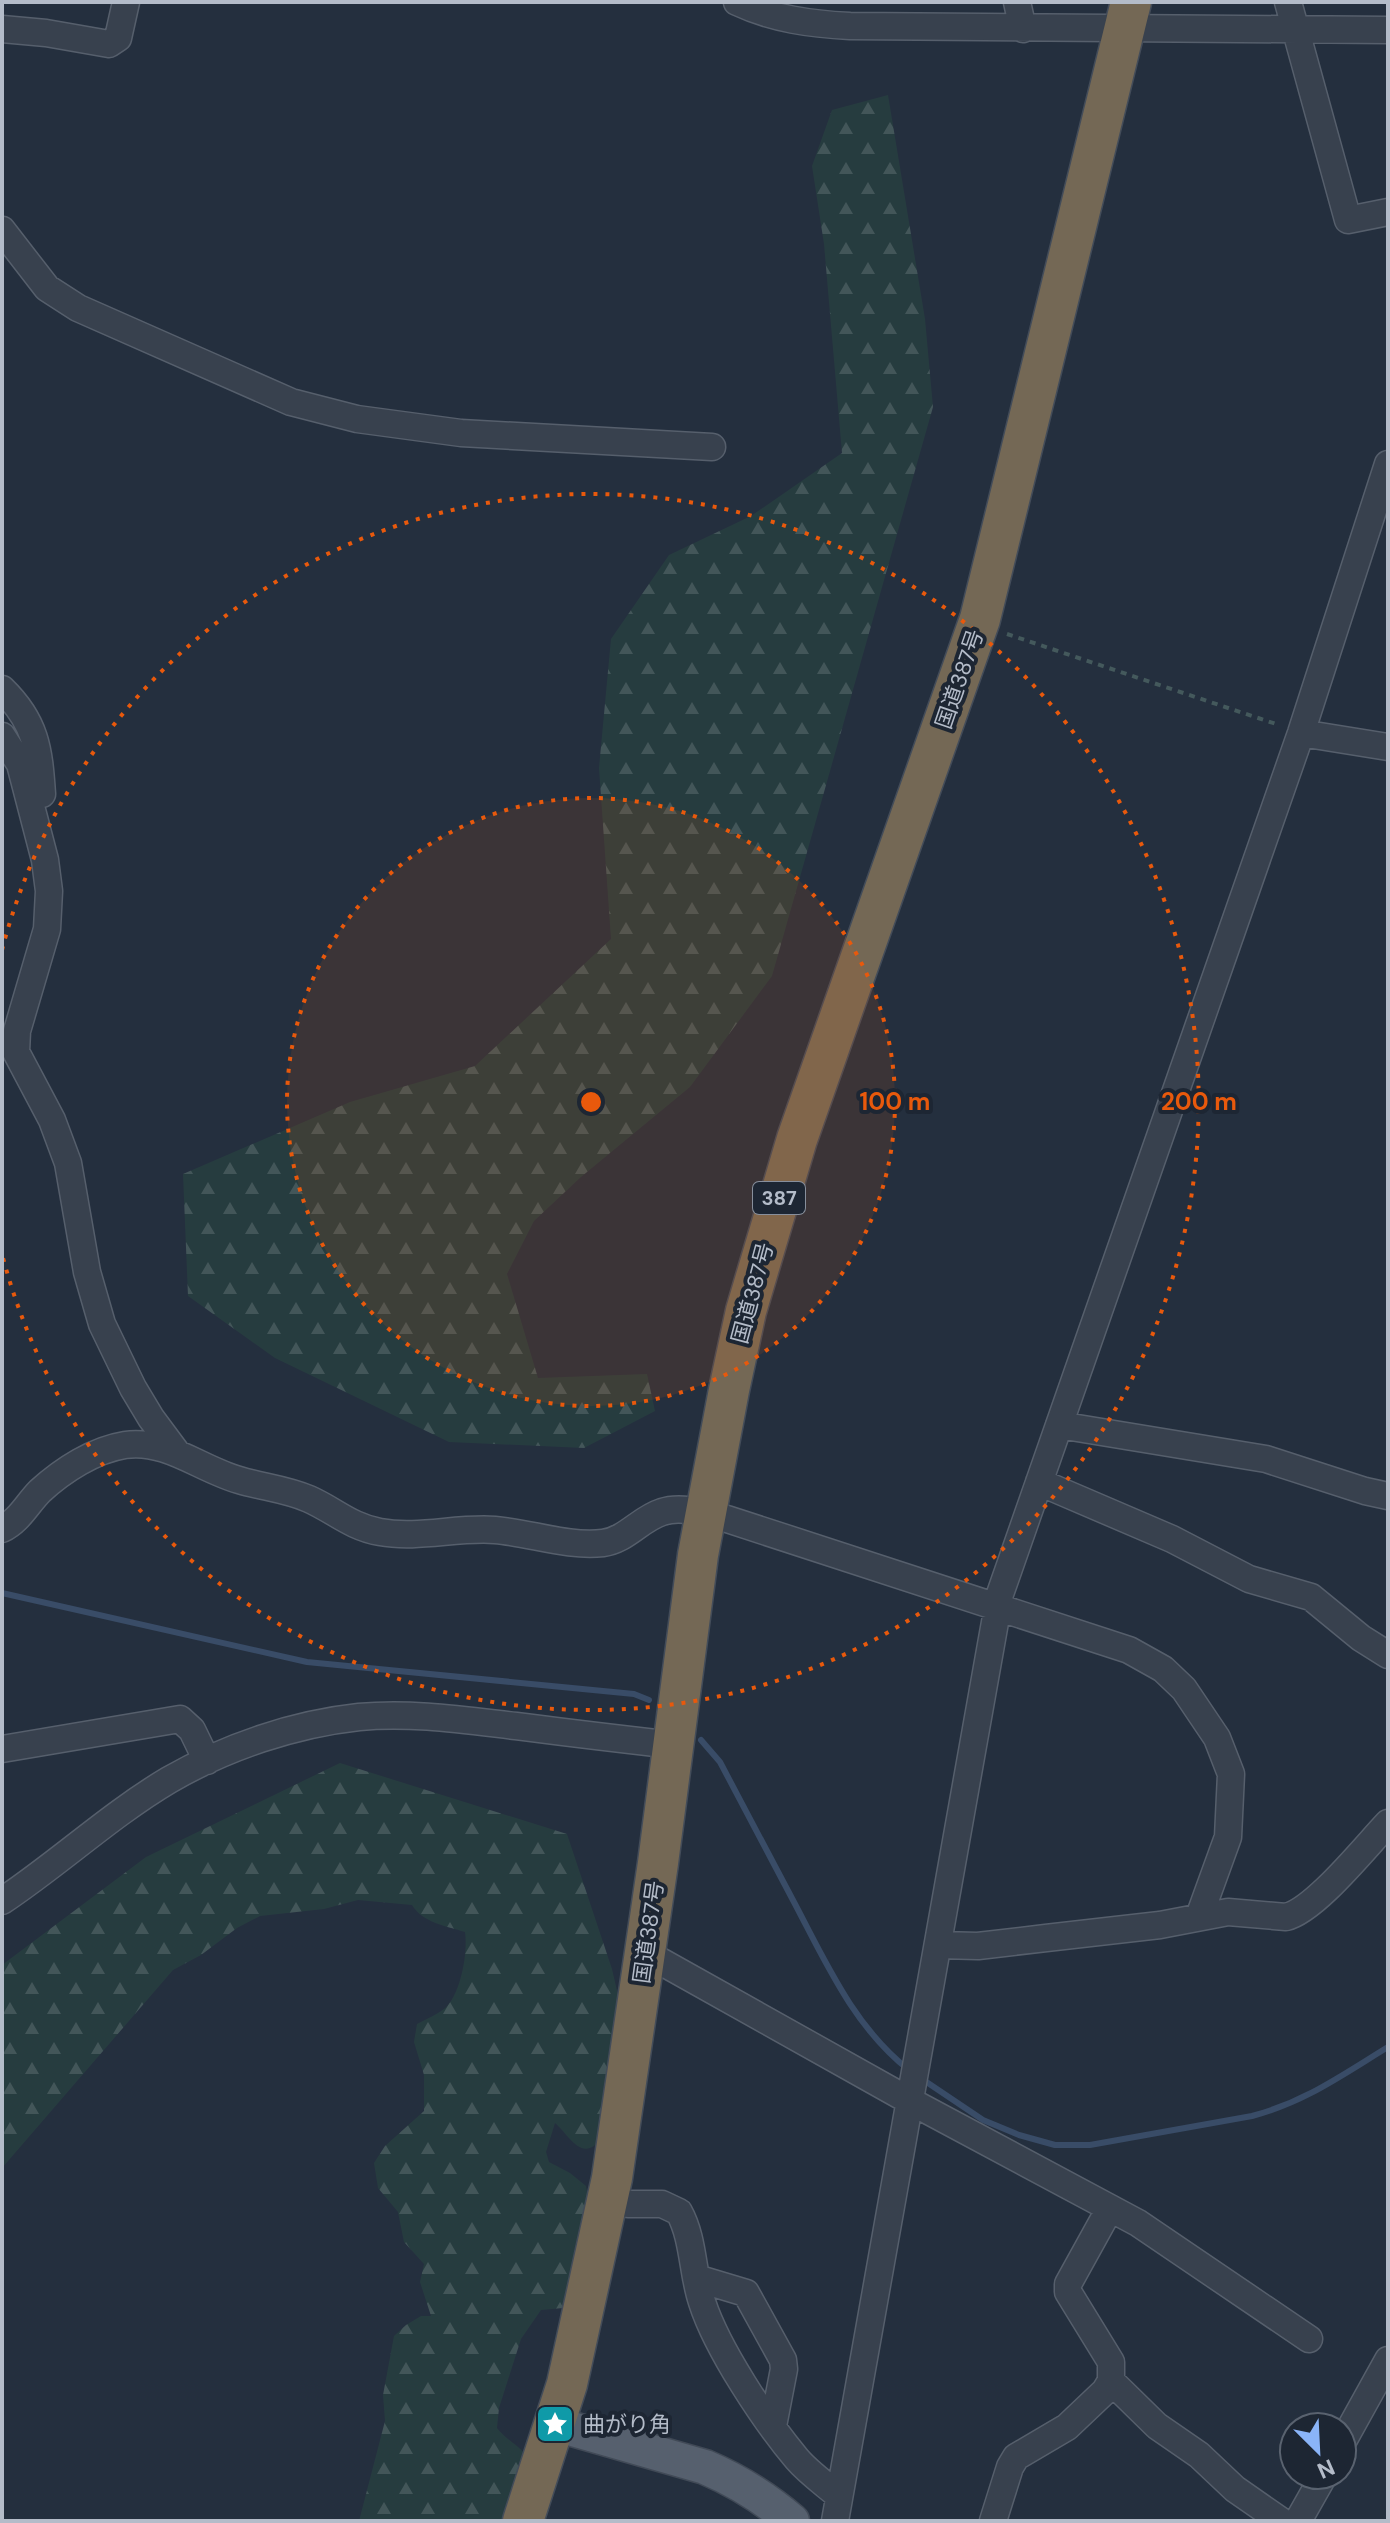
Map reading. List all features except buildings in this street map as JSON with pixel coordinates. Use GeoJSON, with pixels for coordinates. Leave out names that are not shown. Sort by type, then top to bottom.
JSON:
{"type":"FeatureCollection","features":[{"type":"Feature","properties":{"kind":"highway","name":"国道387号"},"geometry":{"type":"LineString","coordinates":[[523,2521],[555,2424],[594,2268],[612,2178],[705,1514],[736,1353],[797,1139],[978,625],[1128,16]]}},
{"type":"Feature","properties":{"kind":"main road"},"geometry":{"type":"LineString","coordinates":[[555,2424],[715,2471],[755,2492],[792,2521]]}},
{"type":"Feature","properties":{"kind":"street"},"geometry":{"type":"LineString","coordinates":[[2,29],[109,44],[121,32],[126,2]]}},
{"type":"Feature","properties":{"kind":"street"},"geometry":{"type":"LineString","coordinates":[[737,2],[766,14],[822,24],[1023,29],[1128,16],[1295,31],[1388,30]]}},
{"type":"Feature","properties":{"kind":"street"},"geometry":{"type":"LineString","coordinates":[[1017,2],[1023,29]]}},
{"type":"Feature","properties":{"kind":"street"},"geometry":{"type":"LineString","coordinates":[[1288,2],[1348,220],[1388,212]]}},
{"type":"Feature","properties":{"kind":"street"},"geometry":{"type":"LineString","coordinates":[[2,230],[47,288],[78,308],[291,402],[357,419],[461,433],[712,447]]}},
{"type":"Feature","properties":{"kind":"street"},"geometry":{"type":"LineString","coordinates":[[837,2508],[997,1608],[1301,733],[1388,464]]}},
{"type":"Feature","properties":{"kind":"street"},"geometry":{"type":"LineString","coordinates":[[2,689],[24,713],[36,744],[49,891],[47,929],[17,1031],[16,1052],[52,1120],[68,1163],[87,1272],[102,1324],[133,1388],[177,1453]]}},
{"type":"Feature","properties":{"kind":"street"},"geometry":{"type":"LineString","coordinates":[[1301,733],[1388,747]]}},
{"type":"Feature","properties":{"kind":"street"},"geometry":{"type":"LineString","coordinates":[[2,736],[20,764],[45,860]]}},
{"type":"Feature","properties":{"kind":"street"},"geometry":{"type":"LineString","coordinates":[[1059,1425],[1266,1459],[1388,1496]]}},
{"type":"Feature","properties":{"kind":"street"},"geometry":{"type":"LineString","coordinates":[[2,1529],[10,1525],[39,1492],[80,1462],[125,1445],[154,1445],[238,1480],[314,1501],[358,1526],[380,1532],[406,1534],[492,1530],[589,1544],[619,1539],[664,1511],[677,1509],[705,1514],[1129,1650],[1163,1669],[1184,1689],[1223,1749],[1231,1774],[1225,1850],[1199,1917]]}},
{"type":"Feature","properties":{"kind":"street"},"geometry":{"type":"LineString","coordinates":[[1039,1482],[1172,1539],[1249,1579],[1311,1597],[1361,1638],[1388,1655]]}},
{"type":"Feature","properties":{"kind":"street"},"geometry":{"type":"LineString","coordinates":[[2,1901],[149,1792],[207,1761],[275,1735],[334,1720],[412,1716],[673,1745]]}},
{"type":"Feature","properties":{"kind":"street"},"geometry":{"type":"LineString","coordinates":[[2,1749],[180,1719],[192,1730],[207,1761]]}},
{"type":"Feature","properties":{"kind":"street"},"geometry":{"type":"LineString","coordinates":[[939,1945],[991,1944],[1160,1925],[1228,1912],[1294,1915],[1329,1885],[1388,1823]]}},
{"type":"Feature","properties":{"kind":"street"},"geometry":{"type":"LineString","coordinates":[[644,1952],[910,2101],[1147,2228],[1309,2339]]}},
{"type":"Feature","properties":{"kind":"street"},"geometry":{"type":"LineString","coordinates":[[628,2204],[662,2204],[679,2212],[686,2229],[701,2301],[722,2347],[798,2461],[837,2508]]}},
{"type":"Feature","properties":{"kind":"street"},"geometry":{"type":"LineString","coordinates":[[993,2521],[1016,2457],[1061,2431],[1105,2391],[1111,2381],[1111,2362],[1068,2292],[1068,2284],[1110,2208]]}},
{"type":"Feature","properties":{"kind":"street"},"geometry":{"type":"LineString","coordinates":[[696,2278],[746,2293],[783,2360],[773,2426]]}},
{"type":"Feature","properties":{"kind":"street"},"geometry":{"type":"LineString","coordinates":[[1358,2414],[1388,2360]]}},
{"type":"Feature","properties":{"kind":"street"},"geometry":{"type":"LineString","coordinates":[[1111,2381],[1157,2426],[1199,2455],[1235,2489],[1281,2521]]}},
{"type":"Feature","properties":{"kind":"street"},"geometry":{"type":"LineString","coordinates":[[1298,2521],[1315,2491]]}},
{"type":"Feature","properties":{"kind":"path"},"geometry":{"type":"LineString","coordinates":[[978,625],[1301,733]]}},
{"type":"Feature","properties":{"kind":"green space"},"geometry":{"type":"Polygon","coordinates":[[[888,95],[925,319],[933,407],[772,976],[690,1087],[581,1177],[534,1221],[507,1274],[538,1378],[647,1374],[655,1411],[584,1448],[449,1442],[275,1358],[188,1296],[183,1174],[350,1102],[475,1066],[611,939],[599,768],[611,639],[669,555],[751,516],[842,453],[824,244],[812,166],[832,110],[888,95]]]}},
{"type":"Feature","properties":{"kind":"green space"},"geometry":{"type":"Polygon","coordinates":[[[340,1763],[567,1834],[612,1969],[627,2034],[602,2138],[595,2145],[582,2148],[555,2123],[546,2152],[549,2162],[586,2186],[589,2204],[567,2301],[563,2308],[541,2310],[521,2339],[499,2408],[497,2428],[525,2454],[506,2521],[359,2521],[385,2421],[383,2395],[394,2336],[421,2316],[431,2316],[420,2282],[424,2264],[404,2242],[398,2212],[378,2188],[374,2163],[385,2146],[424,2111],[424,2075],[414,2042],[417,2024],[444,2009],[455,1994],[464,1961],[465,1932],[429,1920],[412,1905],[358,1900],[324,1909],[260,1916],[173,1970],[2,2168],[2,1965],[146,1857],[340,1763]]]}},
{"type":"Feature","properties":{"kind":"waterway"},"geometry":{"type":"LineString","coordinates":[[2,1593],[307,1662],[634,1694],[649,1700]]}},
{"type":"Feature","properties":{"kind":"waterway"},"geometry":{"type":"LineString","coordinates":[[701,1740],[720,1762],[843,1993],[873,2035],[909,2070]]}},
{"type":"Feature","properties":{"kind":"waterway"},"geometry":{"type":"LineString","coordinates":[[922,2079],[983,2120],[1019,2135],[1055,2145],[1090,2145],[1271,2110],[1323,2087],[1388,2047]]}},
{"type":"Feature","properties":{"kind":"place","name":"曲がり角"},"geometry":{"type":"Point","coordinates":[555,2424]}}]}
